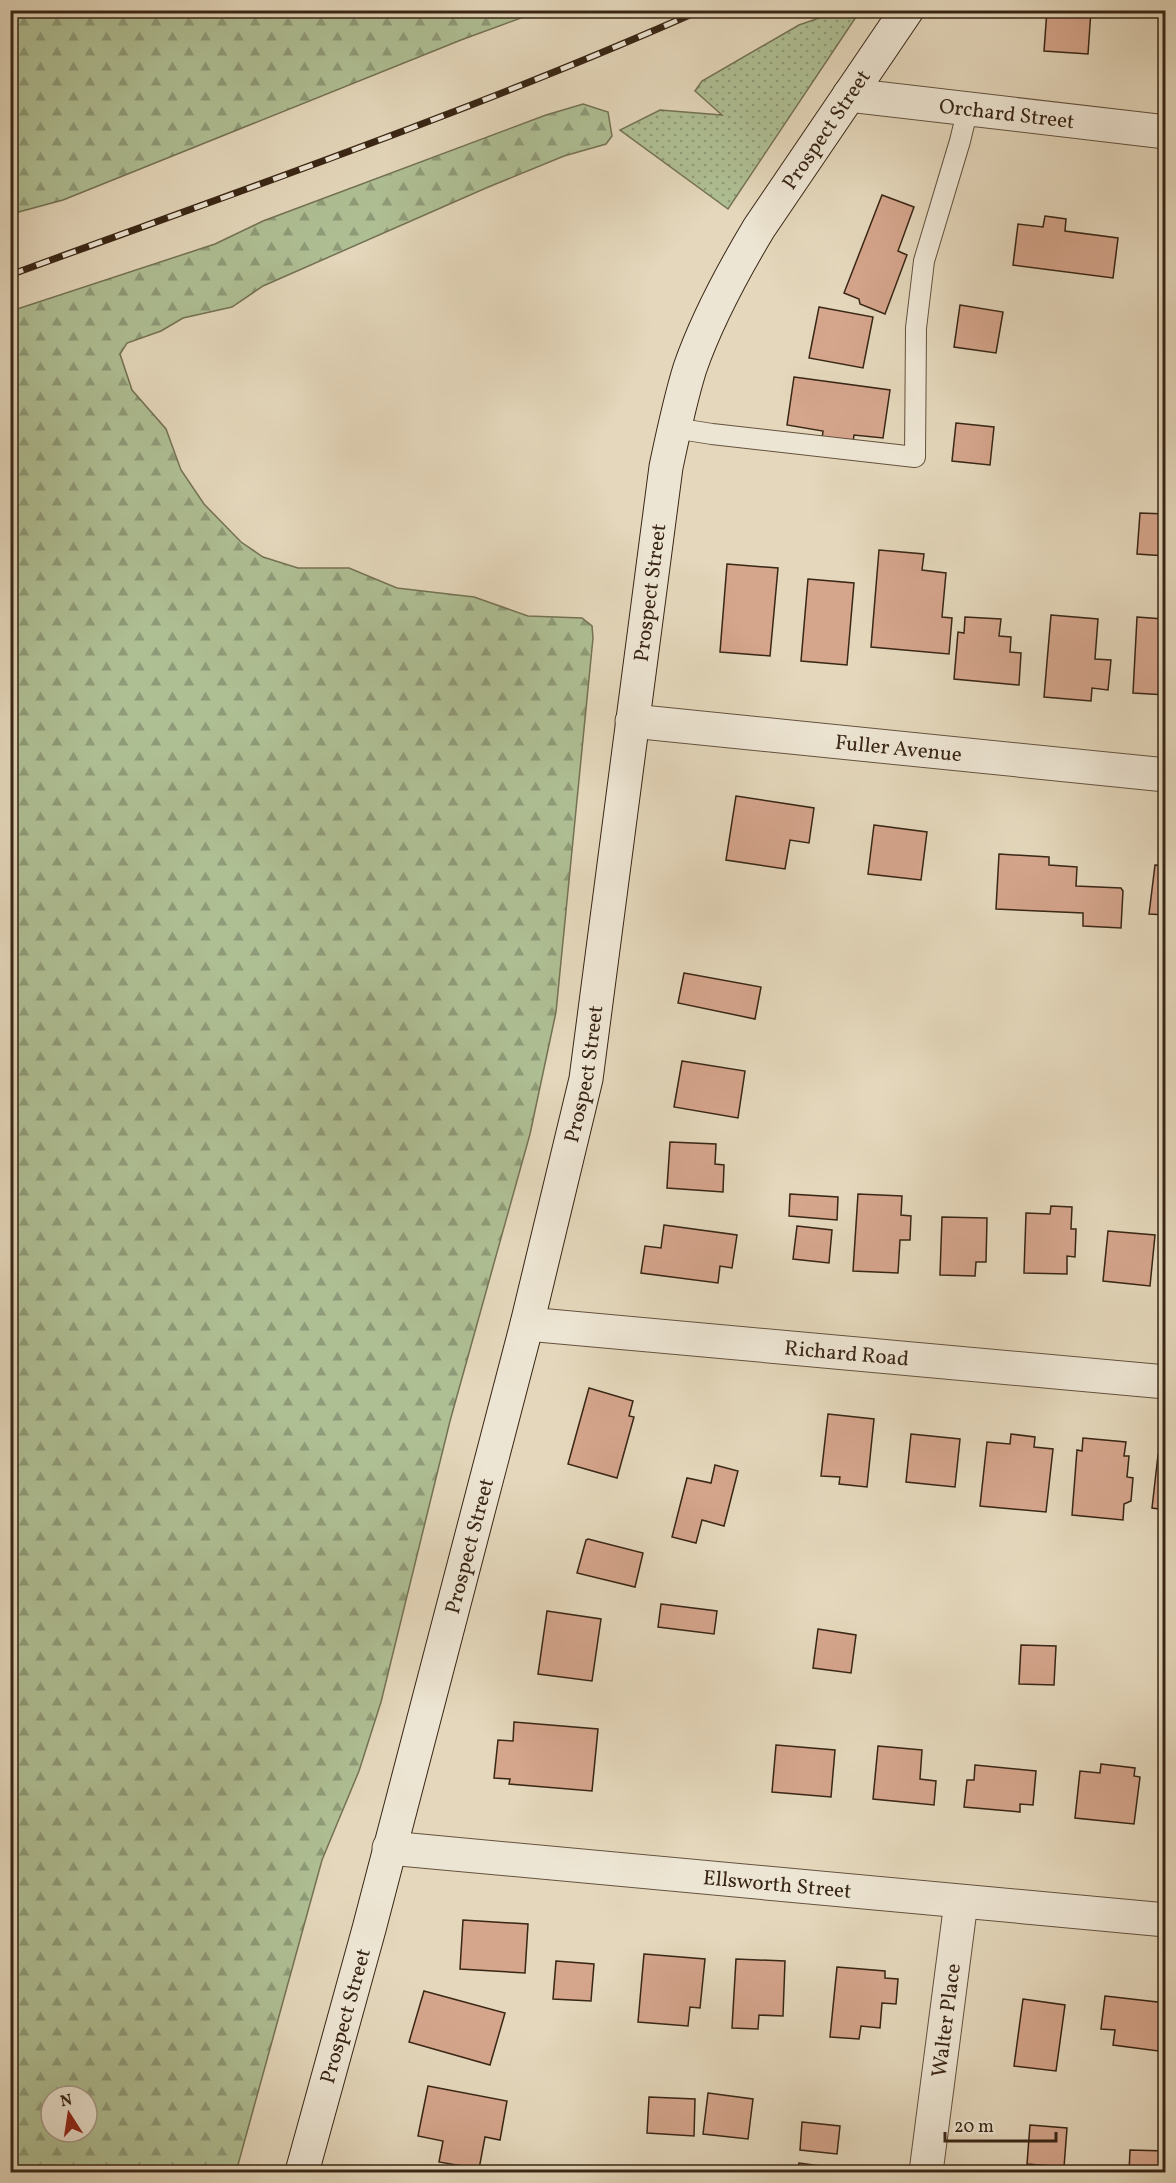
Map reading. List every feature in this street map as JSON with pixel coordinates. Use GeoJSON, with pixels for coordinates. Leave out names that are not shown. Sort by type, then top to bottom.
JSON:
{"type":"FeatureCollection","features":[{"type":"Feature","properties":{"kind":"street","name":"Prospect Street"},"geometry":{"type":"LineString","coordinates":[[302,2172],[369,1929],[527,1324],[586,1079],[665,477],[674,428],[690,369],[724,288],[759,228],[907,10]]}},
{"type":"Feature","properties":{"kind":"street","name":"Orchard Street"},"geometry":{"type":"LineString","coordinates":[[849,95],[1166,132]]}},
{"type":"Feature","properties":{"kind":"street","name":"Fuller Avenue"},"geometry":{"type":"LineString","coordinates":[[632,721],[1166,775]]}},
{"type":"Feature","properties":{"kind":"street","name":"Richard Road"},"geometry":{"type":"LineString","coordinates":[[527,1324],[1166,1382]]}},
{"type":"Feature","properties":{"kind":"street","name":"Ellsworth Street"},"geometry":{"type":"LineString","coordinates":[[389,1848],[1166,1920]]}},
{"type":"Feature","properties":{"kind":"street","name":"Walter Place"},"geometry":{"type":"LineString","coordinates":[[926,2172],[961,1902]]}},
{"type":"Feature","properties":{"kind":"lane"},"geometry":{"type":"LineString","coordinates":[[674,428],[915,457],[916,328],[924,261],[968,108]]}},
{"type":"Feature","properties":{"kind":"green space"},"geometry":{"type":"Polygon","coordinates":[[[11,10],[540,11],[461,40],[63,200],[11,214],[11,10]]]}},
{"type":"Feature","properties":{"kind":"green space"},"geometry":{"type":"Polygon","coordinates":[[[839,11],[860,11],[728,209],[620,130],[660,110],[722,115],[695,91],[702,81],[799,25],[839,11]]]}},
{"type":"Feature","properties":{"kind":"green space"},"geometry":{"type":"Polygon","coordinates":[[[583,104],[608,112],[612,136],[606,144],[564,156],[486,188],[263,286],[232,307],[183,318],[161,331],[127,343],[120,354],[132,390],[166,429],[181,470],[204,504],[241,542],[263,557],[298,568],[349,568],[397,588],[474,597],[528,616],[582,618],[592,626],[593,638],[556,1012],[530,1134],[450,1421],[381,1702],[359,1771],[322,1860],[236,2172],[11,2172],[11,311],[215,244],[263,221],[546,115],[583,104]]]}},
{"type":"Feature","properties":{"kind":"building"},"geometry":{"type":"Polygon","coordinates":[[[1047,10],[1091,10],[1088,54],[1044,51],[1047,10]]]}},
{"type":"Feature","properties":{"kind":"building"},"geometry":{"type":"Polygon","coordinates":[[[882,195],[914,207],[898,251],[907,255],[885,314],[860,304],[859,299],[844,293],[882,195]]]}},
{"type":"Feature","properties":{"kind":"building"},"geometry":{"type":"Polygon","coordinates":[[[1045,216],[1066,219],[1065,231],[1118,238],[1113,278],[1013,265],[1018,224],[1043,227],[1045,216]]]}},
{"type":"Feature","properties":{"kind":"building"},"geometry":{"type":"Polygon","coordinates":[[[960,305],[1003,312],[996,353],[954,347],[960,305]]]}},
{"type":"Feature","properties":{"kind":"building"},"geometry":{"type":"Polygon","coordinates":[[[819,307],[873,317],[863,368],[809,358],[819,307]]]}},
{"type":"Feature","properties":{"kind":"building"},"geometry":{"type":"Polygon","coordinates":[[[794,377],[890,390],[883,438],[854,435],[853,443],[822,439],[823,431],[787,425],[794,377]]]}},
{"type":"Feature","properties":{"kind":"building"},"geometry":{"type":"Polygon","coordinates":[[[956,423],[994,427],[990,465],[952,461],[956,423]]]}},
{"type":"Feature","properties":{"kind":"building"},"geometry":{"type":"Polygon","coordinates":[[[1140,513],[1166,514],[1166,556],[1137,554],[1140,513]]]}},
{"type":"Feature","properties":{"kind":"building"},"geometry":{"type":"Polygon","coordinates":[[[879,550],[924,554],[922,570],[946,573],[942,617],[952,618],[949,654],[871,647],[879,550]]]}},
{"type":"Feature","properties":{"kind":"building"},"geometry":{"type":"Polygon","coordinates":[[[727,564],[778,568],[770,656],[720,652],[727,564]]]}},
{"type":"Feature","properties":{"kind":"building"},"geometry":{"type":"Polygon","coordinates":[[[808,579],[854,583],[847,665],[801,661],[808,579]]]}},
{"type":"Feature","properties":{"kind":"building"},"geometry":{"type":"Polygon","coordinates":[[[1051,615],[1098,619],[1095,659],[1111,660],[1108,690],[1092,688],[1091,701],[1044,697],[1051,615]]]}},
{"type":"Feature","properties":{"kind":"building"},"geometry":{"type":"Polygon","coordinates":[[[965,617],[1001,619],[999,636],[1011,637],[1010,652],[1021,653],[1019,685],[954,679],[958,632],[964,633],[965,617]]]}},
{"type":"Feature","properties":{"kind":"building"},"geometry":{"type":"Polygon","coordinates":[[[1137,617],[1163,619],[1162,641],[1166,641],[1166,695],[1133,693],[1137,617]]]}},
{"type":"Feature","properties":{"kind":"building"},"geometry":{"type":"Polygon","coordinates":[[[736,796],[814,808],[809,843],[790,840],[785,869],[726,860],[736,796]]]}},
{"type":"Feature","properties":{"kind":"building"},"geometry":{"type":"Polygon","coordinates":[[[874,825],[927,832],[921,880],[868,874],[874,825]]]}},
{"type":"Feature","properties":{"kind":"building"},"geometry":{"type":"Polygon","coordinates":[[[999,854],[1049,857],[1049,865],[1077,867],[1076,886],[1121,888],[1123,891],[1121,928],[1083,926],[1083,913],[996,909],[999,854]]]}},
{"type":"Feature","properties":{"kind":"building"},"geometry":{"type":"Polygon","coordinates":[[[1155,865],[1166,866],[1166,915],[1149,914],[1155,865]]]}},
{"type":"Feature","properties":{"kind":"building"},"geometry":{"type":"Polygon","coordinates":[[[684,973],[761,987],[755,1019],[678,1003],[684,973]]]}},
{"type":"Feature","properties":{"kind":"building"},"geometry":{"type":"Polygon","coordinates":[[[682,1061],[745,1071],[738,1118],[674,1107],[682,1061]]]}},
{"type":"Feature","properties":{"kind":"building"},"geometry":{"type":"Polygon","coordinates":[[[670,1142],[716,1144],[715,1164],[724,1165],[723,1192],[667,1188],[670,1142]]]}},
{"type":"Feature","properties":{"kind":"building"},"geometry":{"type":"Polygon","coordinates":[[[790,1194],[838,1197],[837,1220],[789,1216],[790,1194]]]}},
{"type":"Feature","properties":{"kind":"building"},"geometry":{"type":"Polygon","coordinates":[[[858,1194],[902,1196],[901,1215],[911,1216],[910,1240],[900,1240],[898,1273],[853,1271],[858,1194]]]}},
{"type":"Feature","properties":{"kind":"building"},"geometry":{"type":"Polygon","coordinates":[[[1051,1206],[1072,1207],[1071,1229],[1076,1229],[1075,1257],[1067,1256],[1067,1274],[1024,1273],[1026,1213],[1050,1214],[1051,1206]]]}},
{"type":"Feature","properties":{"kind":"building"},"geometry":{"type":"Polygon","coordinates":[[[942,1217],[987,1218],[986,1262],[976,1262],[975,1276],[940,1275],[942,1217]]]}},
{"type":"Feature","properties":{"kind":"building"},"geometry":{"type":"Polygon","coordinates":[[[664,1225],[737,1235],[732,1268],[720,1266],[718,1283],[641,1273],[645,1246],[661,1248],[664,1225]]]}},
{"type":"Feature","properties":{"kind":"building"},"geometry":{"type":"Polygon","coordinates":[[[797,1226],[832,1230],[829,1263],[793,1259],[797,1226]]]}},
{"type":"Feature","properties":{"kind":"building"},"geometry":{"type":"Polygon","coordinates":[[[1108,1231],[1155,1235],[1150,1286],[1103,1281],[1108,1231]]]}},
{"type":"Feature","properties":{"kind":"building"},"geometry":{"type":"Polygon","coordinates":[[[589,1388],[633,1401],[629,1416],[634,1417],[617,1478],[568,1464],[589,1388]]]}},
{"type":"Feature","properties":{"kind":"building"},"geometry":{"type":"Polygon","coordinates":[[[828,1414],[874,1419],[867,1487],[839,1484],[840,1477],[821,1476],[828,1414]]]}},
{"type":"Feature","properties":{"kind":"building"},"geometry":{"type":"Polygon","coordinates":[[[911,1434],[960,1439],[955,1487],[906,1482],[911,1434]]]}},
{"type":"Feature","properties":{"kind":"building"},"geometry":{"type":"Polygon","coordinates":[[[1011,1434],[1035,1437],[1034,1447],[1053,1449],[1046,1512],[980,1506],[987,1442],[1010,1444],[1011,1434]]]}},
{"type":"Feature","properties":{"kind":"building"},"geometry":{"type":"Polygon","coordinates":[[[1083,1438],[1126,1442],[1124,1456],[1129,1456],[1127,1477],[1133,1478],[1131,1501],[1124,1504],[1123,1520],[1072,1515],[1077,1450],[1082,1451],[1083,1438]]]}},
{"type":"Feature","properties":{"kind":"building"},"geometry":{"type":"Polygon","coordinates":[[[1158,1455],[1166,1456],[1166,1510],[1152,1508],[1158,1455]]]}},
{"type":"Feature","properties":{"kind":"building"},"geometry":{"type":"Polygon","coordinates":[[[715,1465],[738,1471],[724,1526],[702,1520],[696,1543],[672,1537],[687,1478],[711,1483],[715,1465]]]}},
{"type":"Feature","properties":{"kind":"building"},"geometry":{"type":"Polygon","coordinates":[[[588,1539],[643,1553],[635,1587],[577,1573],[588,1539]]]}},
{"type":"Feature","properties":{"kind":"building"},"geometry":{"type":"Polygon","coordinates":[[[661,1604],[717,1611],[714,1634],[658,1627],[661,1604]]]}},
{"type":"Feature","properties":{"kind":"building"},"geometry":{"type":"Polygon","coordinates":[[[547,1611],[601,1619],[592,1681],[538,1674],[547,1611]]]}},
{"type":"Feature","properties":{"kind":"building"},"geometry":{"type":"Polygon","coordinates":[[[818,1629],[856,1635],[851,1673],[813,1668],[818,1629]]]}},
{"type":"Feature","properties":{"kind":"building"},"geometry":{"type":"Polygon","coordinates":[[[1021,1645],[1056,1646],[1054,1685],[1019,1684],[1021,1645]]]}},
{"type":"Feature","properties":{"kind":"building"},"geometry":{"type":"Polygon","coordinates":[[[514,1722],[598,1729],[592,1791],[509,1784],[510,1779],[494,1778],[498,1740],[513,1741],[514,1722]]]}},
{"type":"Feature","properties":{"kind":"building"},"geometry":{"type":"Polygon","coordinates":[[[776,1745],[835,1750],[831,1797],[772,1792],[776,1745]]]}},
{"type":"Feature","properties":{"kind":"building"},"geometry":{"type":"Polygon","coordinates":[[[878,1746],[922,1750],[920,1779],[936,1781],[934,1805],[873,1799],[878,1746]]]}},
{"type":"Feature","properties":{"kind":"building"},"geometry":{"type":"Polygon","coordinates":[[[1101,1764],[1135,1768],[1134,1776],[1140,1777],[1134,1824],[1075,1818],[1080,1771],[1100,1773],[1101,1764]]]}},
{"type":"Feature","properties":{"kind":"building"},"geometry":{"type":"Polygon","coordinates":[[[975,1765],[1036,1771],[1033,1805],[1020,1804],[1020,1812],[964,1807],[967,1780],[974,1780],[975,1765]]]}},
{"type":"Feature","properties":{"kind":"building"},"geometry":{"type":"Polygon","coordinates":[[[463,1920],[528,1924],[525,1973],[460,1969],[463,1920]]]}},
{"type":"Feature","properties":{"kind":"building"},"geometry":{"type":"Polygon","coordinates":[[[644,1954],[705,1959],[700,2008],[690,2007],[688,2026],[638,2022],[644,1954]]]}},
{"type":"Feature","properties":{"kind":"building"},"geometry":{"type":"Polygon","coordinates":[[[736,1959],[785,1961],[783,2016],[759,2015],[758,2029],[732,2028],[736,1959]]]}},
{"type":"Feature","properties":{"kind":"building"},"geometry":{"type":"Polygon","coordinates":[[[556,1961],[594,1964],[591,2001],[553,1999],[556,1961]]]}},
{"type":"Feature","properties":{"kind":"building"},"geometry":{"type":"Polygon","coordinates":[[[837,1967],[885,1971],[885,1978],[898,1979],[896,2004],[882,2003],[880,2028],[861,2026],[859,2039],[830,2037],[837,1967]]]}},
{"type":"Feature","properties":{"kind":"building"},"geometry":{"type":"Polygon","coordinates":[[[424,1991],[505,2013],[490,2065],[409,2042],[424,1991]]]}},
{"type":"Feature","properties":{"kind":"building"},"geometry":{"type":"Polygon","coordinates":[[[1105,1996],[1166,2003],[1166,2052],[1113,2045],[1115,2030],[1101,2029],[1105,1996]]]}},
{"type":"Feature","properties":{"kind":"building"},"geometry":{"type":"Polygon","coordinates":[[[1023,1999],[1065,2005],[1056,2071],[1014,2066],[1023,1999]]]}},
{"type":"Feature","properties":{"kind":"building"},"geometry":{"type":"Polygon","coordinates":[[[428,2086],[507,2101],[500,2140],[485,2137],[479,2169],[439,2162],[443,2141],[418,2136],[428,2086]]]}},
{"type":"Feature","properties":{"kind":"building"},"geometry":{"type":"Polygon","coordinates":[[[708,2093],[753,2099],[748,2139],[703,2134],[708,2093]]]}},
{"type":"Feature","properties":{"kind":"building"},"geometry":{"type":"Polygon","coordinates":[[[649,2097],[695,2099],[694,2136],[647,2133],[649,2097]]]}},
{"type":"Feature","properties":{"kind":"building"},"geometry":{"type":"Polygon","coordinates":[[[802,2122],[840,2126],[837,2154],[800,2150],[802,2122]]]}},
{"type":"Feature","properties":{"kind":"building"},"geometry":{"type":"Polygon","coordinates":[[[1030,2125],[1067,2128],[1064,2167],[1027,2164],[1030,2125]]]}},
{"type":"Feature","properties":{"kind":"building"},"geometry":{"type":"Polygon","coordinates":[[[1130,2150],[1166,2151],[1166,2172],[1129,2172],[1130,2150]]]}},
{"type":"Feature","properties":{"kind":"building"},"geometry":{"type":"Polygon","coordinates":[[[799,2163],[827,2167],[826,2172],[797,2172],[799,2163]]]}},
{"type":"Feature","properties":{"kind":"railway"},"geometry":{"type":"LineString","coordinates":[[10,275],[444,115],[616,47],[701,10]]}}]}
